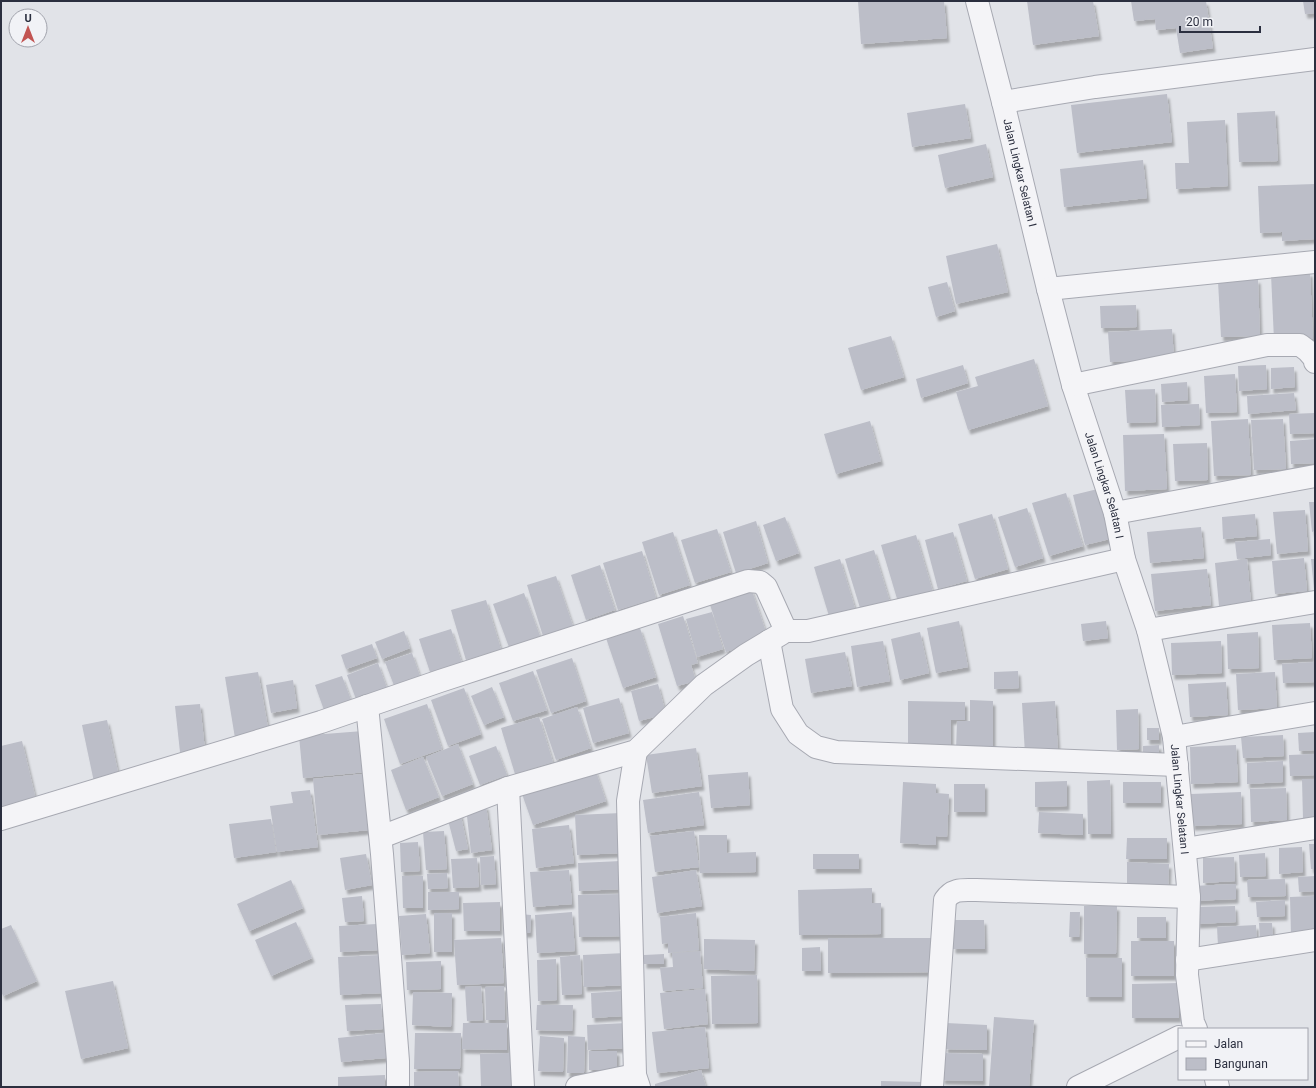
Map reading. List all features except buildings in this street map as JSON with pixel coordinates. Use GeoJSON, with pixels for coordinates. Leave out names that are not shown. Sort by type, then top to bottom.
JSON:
{"type":"FeatureCollection","features":[{"type":"Feature","properties":{"kind":"street","name":"Jalan Lingkar Selatan I"},"geometry":{"type":"LineString","coordinates":[[977,1],[1004,102],[1048,289],[1073,385],[1115,513],[1124,559],[1148,630],[1174,737],[1189,897],[1187,968],[1189,1028]]}},
{"type":"Feature","properties":{"kind":"street"},"geometry":{"type":"LineString","coordinates":[[1004,102],[1095,87],[1315,59]]}},
{"type":"Feature","properties":{"kind":"street"},"geometry":{"type":"LineString","coordinates":[[1048,289],[1315,262]]}},
{"type":"Feature","properties":{"kind":"street"},"geometry":{"type":"LineString","coordinates":[[1073,385],[1267,345],[1300,345],[1308,351],[1315,362]]}},
{"type":"Feature","properties":{"kind":"street"},"geometry":{"type":"LineString","coordinates":[[1115,513],[1315,476]]}},
{"type":"Feature","properties":{"kind":"street"},"geometry":{"type":"LineString","coordinates":[[380,837],[508,788],[636,751],[704,685],[746,655],[778,636],[1124,559]]}},
{"type":"Feature","properties":{"kind":"street"},"geometry":{"type":"LineString","coordinates":[[1,819],[321,722],[748,581],[760,582],[766,587],[778,636],[782,709],[798,734],[816,747],[836,752],[1177,765]]}},
{"type":"Feature","properties":{"kind":"street"},"geometry":{"type":"LineString","coordinates":[[1148,630],[1315,602]]}},
{"type":"Feature","properties":{"kind":"street"},"geometry":{"type":"LineString","coordinates":[[367,706],[380,837],[398,1061],[398,1087]]}},
{"type":"Feature","properties":{"kind":"street"},"geometry":{"type":"LineString","coordinates":[[1174,737],[1315,713]]}},
{"type":"Feature","properties":{"kind":"street"},"geometry":{"type":"LineString","coordinates":[[577,1087],[637,1081],[628,801],[636,751]]}},
{"type":"Feature","properties":{"kind":"street"},"geometry":{"type":"LineString","coordinates":[[508,788],[523,1087]]}},
{"type":"Feature","properties":{"kind":"street"},"geometry":{"type":"LineString","coordinates":[[1185,849],[1315,828]]}},
{"type":"Feature","properties":{"kind":"street"},"geometry":{"type":"LineString","coordinates":[[932,1087],[945,900],[949,894],[956,891],[976,890],[1189,897]]}},
{"type":"Feature","properties":{"kind":"street"},"geometry":{"type":"LineString","coordinates":[[1187,968],[1315,940]]}},
{"type":"Feature","properties":{"kind":"street"},"geometry":{"type":"LineString","coordinates":[[1078,1087],[1178,1035]]}}]}
